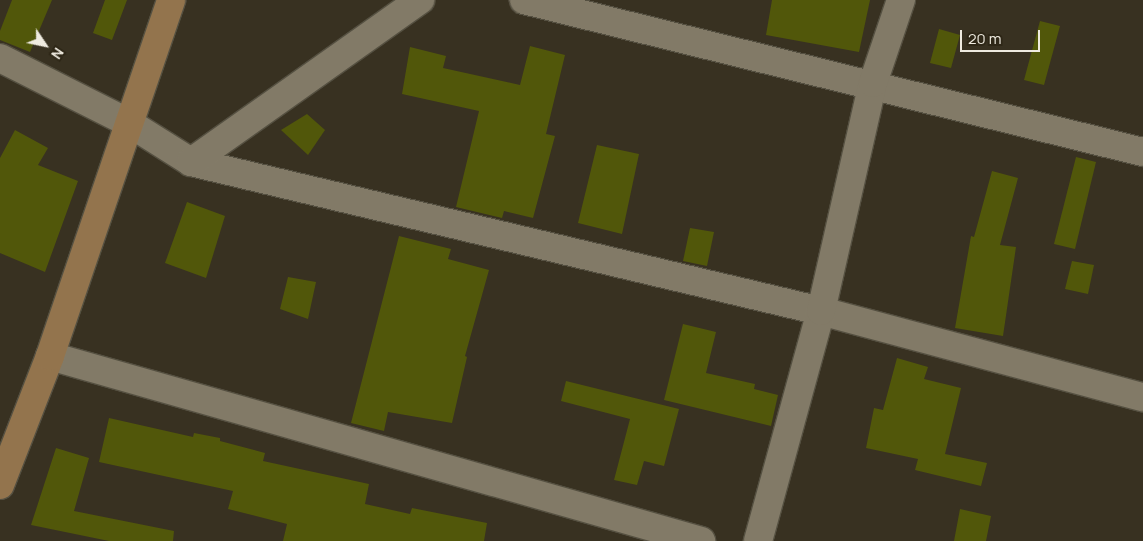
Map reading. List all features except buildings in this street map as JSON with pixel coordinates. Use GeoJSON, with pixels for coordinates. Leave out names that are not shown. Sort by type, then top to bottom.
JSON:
{"type":"FeatureCollection","features":[{"type":"Feature","properties":{"kind":"main road"},"geometry":{"type":"LineString","coordinates":[[0,486],[50,356],[171,0]]}},
{"type":"Feature","properties":{"kind":"street"},"geometry":{"type":"LineString","coordinates":[[191,162],[420,0]]}},
{"type":"Feature","properties":{"kind":"street"},"geometry":{"type":"LineString","coordinates":[[524,0],[873,83],[1143,152]]}},
{"type":"Feature","properties":{"kind":"street"},"geometry":{"type":"LineString","coordinates":[[758,541],[821,311],[873,83],[901,0]]}},
{"type":"Feature","properties":{"kind":"street"},"geometry":{"type":"LineString","coordinates":[[0,58],[129,122],[191,162],[821,311],[1143,397]]}},
{"type":"Feature","properties":{"kind":"street"},"geometry":{"type":"LineString","coordinates":[[50,356],[700,541]]}}]}
